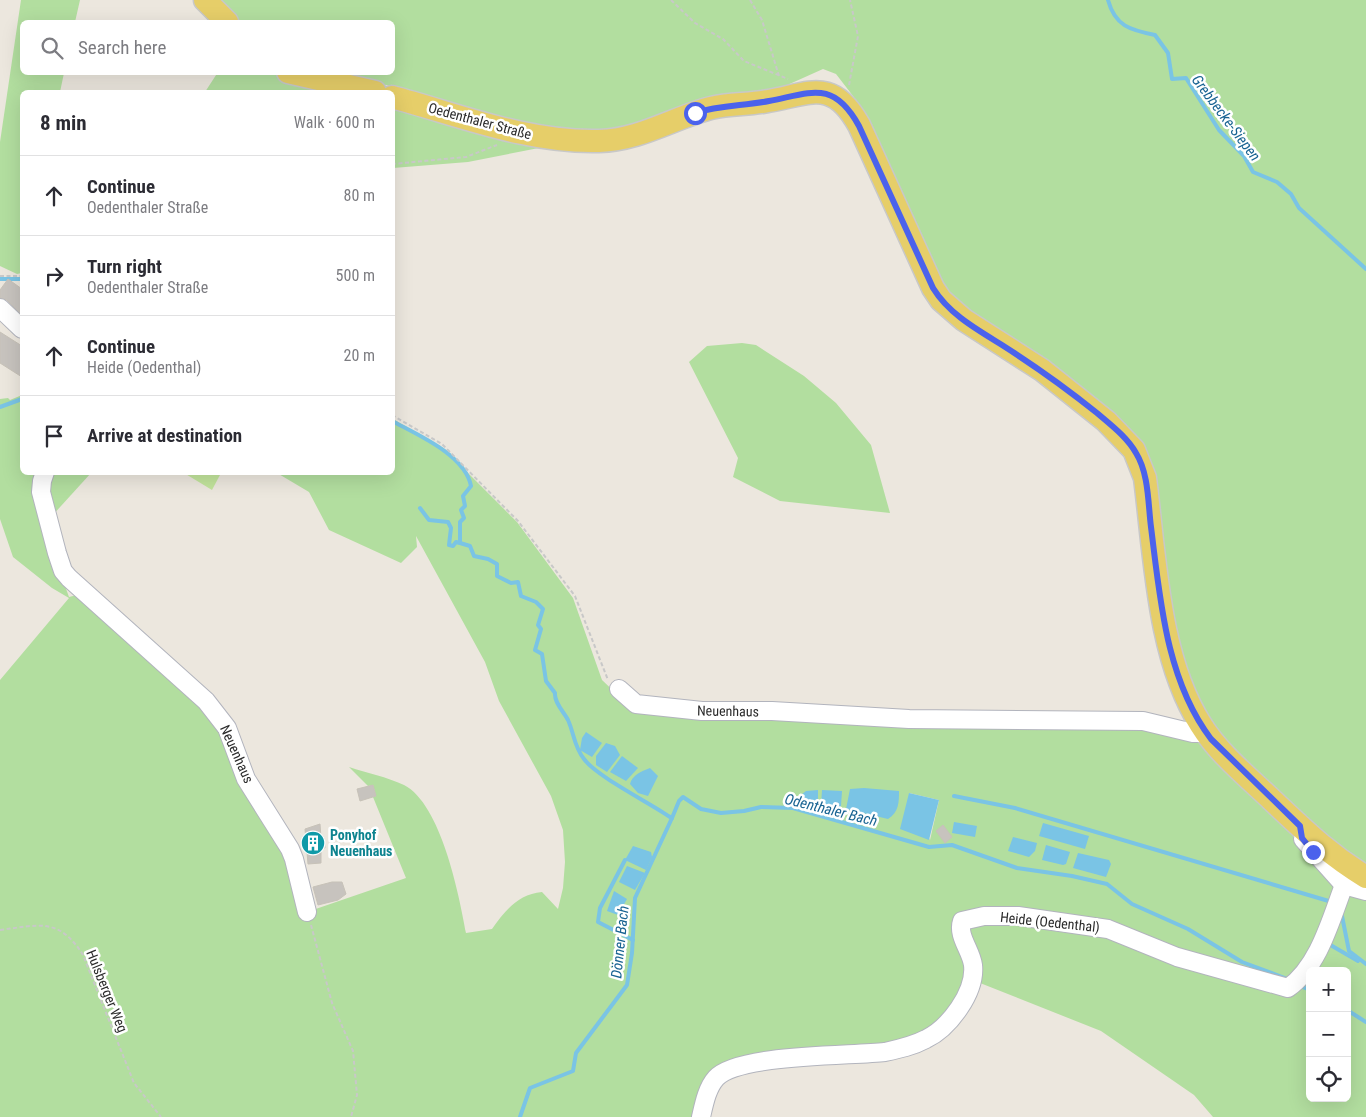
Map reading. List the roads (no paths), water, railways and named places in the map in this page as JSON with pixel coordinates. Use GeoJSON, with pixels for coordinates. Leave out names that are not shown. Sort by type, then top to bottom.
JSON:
{"type":"FeatureCollection","features":[{"type":"Feature","properties":{"kind":"main road"},"geometry":{"type":"LineString","coordinates":[[205,0],[225,20]]}},
{"type":"Feature","properties":{"kind":"main road"},"geometry":{"type":"LineString","coordinates":[[301,75],[366,90]]}},
{"type":"Feature","properties":{"kind":"main road","name":"Oedenthaler Straße"},"geometry":{"type":"LineString","coordinates":[[395,98],[520,133],[570,140],[603,141],[632,137],[713,107],[769,101],[804,92],[823,93],[837,99],[848,109],[859,126],[933,288],[941,300],[964,320],[1062,385],[1113,427],[1138,455],[1145,478],[1159,590],[1169,643],[1184,691],[1207,733]]}},
{"type":"Feature","properties":{"kind":"main road"},"geometry":{"type":"LineString","coordinates":[[1207,733],[1235,764],[1319,845],[1366,877]]}},
{"type":"Feature","properties":{"kind":"street"},"geometry":{"type":"LineString","coordinates":[[0,308],[20,327]]}},
{"type":"Feature","properties":{"kind":"street","name":"Neuenhaus"},"geometry":{"type":"LineString","coordinates":[[45,475],[41,492],[63,571],[206,701],[221,720],[246,778],[294,859],[307,912]]}},
{"type":"Feature","properties":{"kind":"street","name":"Neuenhaus"},"geometry":{"type":"LineString","coordinates":[[619,689],[627,698],[642,705],[702,712],[772,711],[909,719],[1142,721],[1193,733],[1207,733]]}},
{"type":"Feature","properties":{"kind":"street"},"geometry":{"type":"LineString","coordinates":[[1300,826],[1302,838],[1344,885],[1366,891]]}},
{"type":"Feature","properties":{"kind":"street","name":"Heide (Oedenthal)"},"geometry":{"type":"LineString","coordinates":[[701,1117],[712,1084],[716,1078],[731,1067],[761,1061],[885,1052],[900,1049],[927,1039],[942,1027],[958,1008],[972,981],[973,964],[960,931],[962,921],[966,919],[988,916],[1018,916],[1108,928],[1177,957],[1288,988],[1303,974],[1317,951],[1344,885]]}},
{"type":"Feature","properties":{"kind":"water"},"geometry":{"type":"Polygon","coordinates":[[[586,732],[602,743],[592,757],[580,750],[582,738],[586,732]]]}},
{"type":"Feature","properties":{"kind":"water"},"geometry":{"type":"Polygon","coordinates":[[[606,743],[615,746],[620,755],[607,772],[596,765],[596,756],[606,743]]]}},
{"type":"Feature","properties":{"kind":"water"},"geometry":{"type":"Polygon","coordinates":[[[622,756],[638,768],[626,781],[610,772],[622,756]]]}},
{"type":"Feature","properties":{"kind":"water"},"geometry":{"type":"Polygon","coordinates":[[[650,768],[658,776],[648,796],[638,793],[630,784],[635,776],[650,768]]]}},
{"type":"Feature","properties":{"kind":"water"},"geometry":{"type":"Polygon","coordinates":[[[864,788],[899,791],[898,806],[892,816],[888,819],[846,809],[850,789],[864,788]]]}},
{"type":"Feature","properties":{"kind":"water"},"geometry":{"type":"Polygon","coordinates":[[[818,790],[818,805],[791,803],[806,791],[818,790]]]}},
{"type":"Feature","properties":{"kind":"water"},"geometry":{"type":"Polygon","coordinates":[[[822,790],[842,791],[841,806],[836,809],[821,805],[822,790]]]}},
{"type":"Feature","properties":{"kind":"water"},"geometry":{"type":"Polygon","coordinates":[[[909,793],[939,800],[929,840],[900,829],[909,793]]]}},
{"type":"Feature","properties":{"kind":"water"},"geometry":{"type":"Polygon","coordinates":[[[954,822],[977,826],[975,837],[952,833],[954,822]]]}},
{"type":"Feature","properties":{"kind":"water"},"geometry":{"type":"Polygon","coordinates":[[[1043,823],[1089,836],[1085,849],[1039,836],[1043,823]]]}},
{"type":"Feature","properties":{"kind":"water"},"geometry":{"type":"Polygon","coordinates":[[[1013,837],[1037,843],[1035,851],[1029,857],[1008,851],[1013,837]]]}},
{"type":"Feature","properties":{"kind":"water"},"geometry":{"type":"Polygon","coordinates":[[[1046,845],[1070,852],[1066,864],[1042,860],[1046,845]]]}},
{"type":"Feature","properties":{"kind":"water"},"geometry":{"type":"Polygon","coordinates":[[[633,846],[651,852],[652,857],[646,870],[625,860],[633,846]]]}},
{"type":"Feature","properties":{"kind":"water"},"geometry":{"type":"Polygon","coordinates":[[[1078,853],[1109,860],[1111,864],[1106,877],[1073,868],[1078,853]]]}},
{"type":"Feature","properties":{"kind":"water"},"geometry":{"type":"Polygon","coordinates":[[[627,866],[645,873],[635,890],[619,882],[627,866]]]}},
{"type":"Feature","properties":{"kind":"water"},"geometry":{"type":"Polygon","coordinates":[[[614,891],[627,899],[618,915],[607,911],[614,891]]]}},
{"type":"Feature","properties":{"kind":"waterway","name":"Grebbecke-Siepen"},"geometry":{"type":"LineString","coordinates":[[1108,0],[1111,9],[1119,21],[1131,29],[1155,35],[1168,53],[1172,79],[1186,78],[1219,130],[1244,156],[1253,172],[1277,182],[1291,194],[1299,208],[1366,269]]}},
{"type":"Feature","properties":{"kind":"waterway","name":"Odenthaler Bach"},"geometry":{"type":"LineString","coordinates":[[0,279],[20,279]]}},
{"type":"Feature","properties":{"kind":"waterway"},"geometry":{"type":"LineString","coordinates":[[0,407],[20,400]]}},
{"type":"Feature","properties":{"kind":"waterway","name":"Odenthaler Bach"},"geometry":{"type":"LineString","coordinates":[[395,423],[439,447],[460,465],[467,475],[471,486],[463,496],[465,506],[461,510],[464,518],[460,522],[460,543],[470,546],[474,556],[488,559],[497,564],[497,576],[511,583],[518,582],[521,596],[536,602],[543,609],[538,625],[541,629],[535,650],[542,654],[546,681],[555,693],[558,704],[568,720],[576,745],[584,759],[590,766],[624,789],[672,818],[679,801],[683,797],[701,809],[721,813],[761,807],[793,808],[929,847],[952,845],[1017,868],[1072,876],[1107,884],[1132,904],[1188,929],[1242,962],[1290,980]]}},
{"type":"Feature","properties":{"kind":"waterway"},"geometry":{"type":"LineString","coordinates":[[420,508],[429,520],[448,522],[451,528],[449,545],[453,546],[456,542],[460,543]]}},
{"type":"Feature","properties":{"kind":"waterway"},"geometry":{"type":"LineString","coordinates":[[954,796],[1015,808],[1332,902]]}},
{"type":"Feature","properties":{"kind":"waterway","name":"Dönner Bach"},"geometry":{"type":"LineString","coordinates":[[520,1117],[530,1088],[573,1071],[576,1053],[627,985],[632,953],[635,898],[672,818]]}},
{"type":"Feature","properties":{"kind":"waterway"},"geometry":{"type":"LineString","coordinates":[[625,860],[600,908],[598,922],[633,940]]}},
{"type":"Feature","properties":{"kind":"waterway"},"geometry":{"type":"LineString","coordinates":[[1341,911],[1349,951],[1366,964]]}},
{"type":"Feature","properties":{"kind":"waterway"},"geometry":{"type":"LineString","coordinates":[[1327,943],[1358,961]]}},
{"type":"Feature","properties":{"kind":"waterway","name":"Odenthaler Bach"},"geometry":{"type":"LineString","coordinates":[[1300,986],[1306,988]]}},
{"type":"Feature","properties":{"kind":"waterway","name":"Odenthaler Bach"},"geometry":{"type":"LineString","coordinates":[[1350,1012],[1366,1022]]}},
{"type":"Feature","properties":{"kind":"place","name":"Ponyhof Neuenhaus"},"geometry":{"type":"Point","coordinates":[313,843]}}]}
